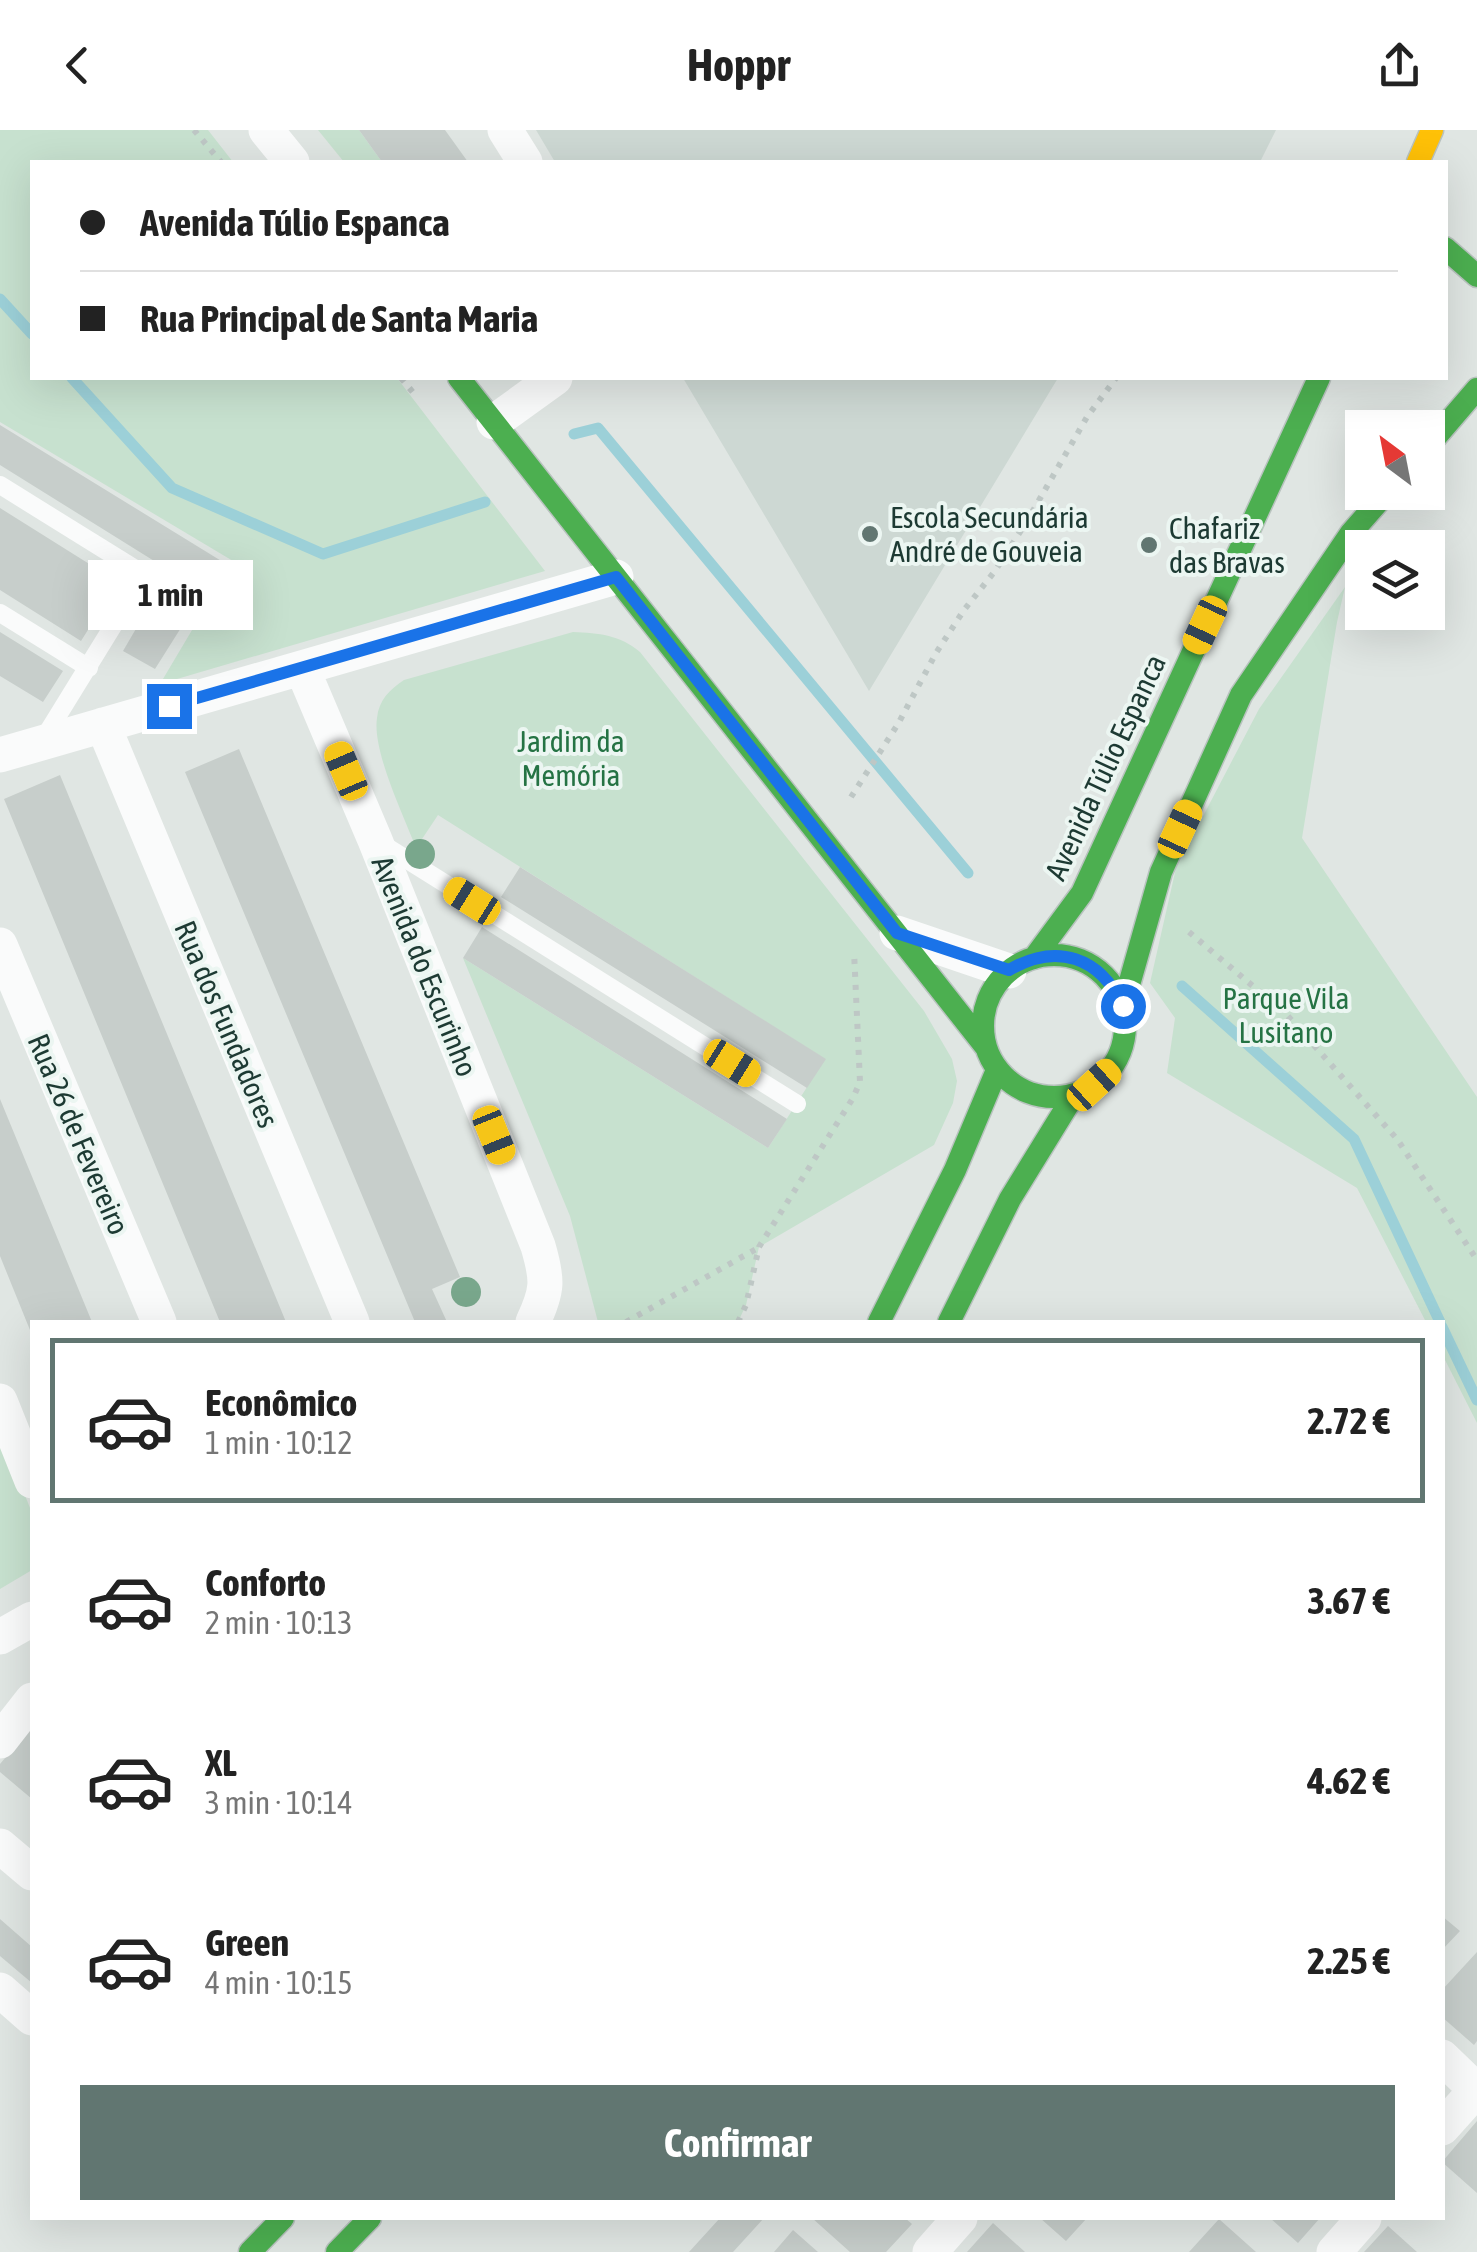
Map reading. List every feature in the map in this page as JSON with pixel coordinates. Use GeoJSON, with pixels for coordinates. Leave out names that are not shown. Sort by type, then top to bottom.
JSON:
{"type":"FeatureCollection","features":[{"type":"Feature","properties":{"kind":"main road"},"geometry":{"type":"LineString","coordinates":[[1448,251],[1477,276]]}},
{"type":"Feature","properties":{"kind":"main road"},"geometry":{"type":"LineString","coordinates":[[462,380],[985,1046],[998,1070],[1012,1085],[1053,1098],[1094,1085],[1110,1070],[1121,1050],[1123,1006],[1114,986],[1098,970],[1078,959],[1056,955],[1022,964]]}},
{"type":"Feature","properties":{"kind":"main road","name":"Avenida Túlio Espanca"},"geometry":{"type":"LineString","coordinates":[[985,1046],[982,1025],[996,986],[1022,964],[1082,894],[1318,380]]}},
{"type":"Feature","properties":{"kind":"main road"},"geometry":{"type":"LineString","coordinates":[[1445,426],[1477,389]]}},
{"type":"Feature","properties":{"kind":"main road"},"geometry":{"type":"LineString","coordinates":[[1123,1006],[1165,862],[1241,695],[1372,510]]}},
{"type":"Feature","properties":{"kind":"main road"},"geometry":{"type":"LineString","coordinates":[[881,1320],[955,1170],[998,1070]]}},
{"type":"Feature","properties":{"kind":"main road"},"geometry":{"type":"LineString","coordinates":[[950,1320],[1010,1199],[1074,1094]]}},
{"type":"Feature","properties":{"kind":"main road"},"geometry":{"type":"LineString","coordinates":[[250,2252],[281,2220]]}},
{"type":"Feature","properties":{"kind":"main road"},"geometry":{"type":"LineString","coordinates":[[337,2252],[368,2220]]}},
{"type":"Feature","properties":{"kind":"street"},"geometry":{"type":"LineString","coordinates":[[266,130],[290,160]]}},
{"type":"Feature","properties":{"kind":"street"},"geometry":{"type":"LineString","coordinates":[[505,130],[524,160]]}},
{"type":"Feature","properties":{"kind":"street"},"geometry":{"type":"LineString","coordinates":[[494,422],[552,380]]}},
{"type":"Feature","properties":{"kind":"street"},"geometry":{"type":"LineString","coordinates":[[0,755],[616,577]]}},
{"type":"Feature","properties":{"kind":"street","name":"Avenida do Escurinho"},"geometry":{"type":"LineString","coordinates":[[302,668],[538,1246],[546,1272],[544,1298],[534,1320]]}},
{"type":"Feature","properties":{"kind":"street","name":"Rua dos Fundadores"},"geometry":{"type":"LineString","coordinates":[[102,725],[351,1320]]}},
{"type":"Feature","properties":{"kind":"street"},"geometry":{"type":"LineString","coordinates":[[897,933],[1022,964]]}},
{"type":"Feature","properties":{"kind":"street","name":"Rua 26 de Fevereiro"},"geometry":{"type":"LineString","coordinates":[[0,945],[158,1320]]}},
{"type":"Feature","properties":{"kind":"street"},"geometry":{"type":"LineString","coordinates":[[0,1401],[30,1476]]}},
{"type":"Feature","properties":{"kind":"street"},"geometry":{"type":"LineString","coordinates":[[0,1637],[30,1620]]}},
{"type":"Feature","properties":{"kind":"street"},"geometry":{"type":"LineString","coordinates":[[0,1741],[30,1703]]}},
{"type":"Feature","properties":{"kind":"street"},"geometry":{"type":"LineString","coordinates":[[0,1846],[30,1871]]}},
{"type":"Feature","properties":{"kind":"street"},"geometry":{"type":"LineString","coordinates":[[0,1990],[30,2016]]}},
{"type":"Feature","properties":{"kind":"street"},"geometry":{"type":"LineString","coordinates":[[1445,2060],[1477,2090],[1445,2125]]}},
{"type":"Feature","properties":{"kind":"street"},"geometry":{"type":"LineString","coordinates":[[930,2252],[958,2220]]}},
{"type":"Feature","properties":{"kind":"street"},"geometry":{"type":"LineString","coordinates":[[1334,2252],[1362,2220]]}},
{"type":"Feature","properties":{"kind":"lane"},"geometry":{"type":"LineString","coordinates":[[0,485],[195,606]]}},
{"type":"Feature","properties":{"kind":"lane"},"geometry":{"type":"LineString","coordinates":[[42,743],[145,574]]}},
{"type":"Feature","properties":{"kind":"lane"},"geometry":{"type":"LineString","coordinates":[[0,613],[89,668]]}},
{"type":"Feature","properties":{"kind":"lane"},"geometry":{"type":"LineString","coordinates":[[374,840],[797,1104]]}},
{"type":"Feature","properties":{"kind":"path"},"geometry":{"type":"LineString","coordinates":[[194,130],[219,160]]}},
{"type":"Feature","properties":{"kind":"path"},"geometry":{"type":"LineString","coordinates":[[851,796],[898,724],[936,652],[1028,521],[1087,417],[1115,380]]}},
{"type":"Feature","properties":{"kind":"path"},"geometry":{"type":"LineString","coordinates":[[1153,900],[1287,1015],[1396,1139],[1477,1260]]}},
{"type":"Feature","properties":{"kind":"path"},"geometry":{"type":"LineString","coordinates":[[739,1320],[759,1247],[854,1098],[860,1082],[854,946]]}},
{"type":"Feature","properties":{"kind":"path"},"geometry":{"type":"LineString","coordinates":[[630,1320],[759,1247]]}},
{"type":"Feature","properties":{"kind":"shaded area"},"geometry":{"type":"Polygon","coordinates":[[[536,130],[1276,130],[1261,160],[554,160],[536,130]]]}},
{"type":"Feature","properties":{"kind":"shaded area","name":"Escola Secundária André de Gouveia"},"geometry":{"type":"Polygon","coordinates":[[[684,380],[1057,380],[869,691],[684,380]]]}},
{"type":"Feature","properties":{"kind":"green space"},"geometry":{"type":"Polygon","coordinates":[[[0,130],[208,130],[231,160],[30,160],[30,380],[399,380],[545,571],[160,684],[233,561],[0,422],[0,130]]]}},
{"type":"Feature","properties":{"kind":"green space"},"geometry":{"type":"Polygon","coordinates":[[[318,130],[359,130],[381,160],[342,160],[318,130]]]}},
{"type":"Feature","properties":{"kind":"green space","name":"Parque Vila Lusitano"},"geometry":{"type":"Polygon","coordinates":[[[1345,587],[1302,838],[1477,1097],[1477,1423],[1445,1360],[1445,1320],[1425,1320],[1357,1188],[1167,1073],[1175,1018],[1150,983],[1176,868],[1259,709],[1345,587]]]}},
{"type":"Feature","properties":{"kind":"green space","name":"Jardim da Memória"},"geometry":{"type":"Polygon","coordinates":[[[573,632],[609,636],[640,652],[924,1011],[952,1059],[957,1081],[953,1103],[934,1145],[759,1247],[739,1320],[597,1320],[570,1216],[463,958],[768,1148],[825,1059],[438,815],[416,848],[390,783],[377,732],[382,701],[404,680],[573,632]]]}},
{"type":"Feature","properties":{"kind":"green space"},"geometry":{"type":"Polygon","coordinates":[[[0,1432],[30,1508],[30,1571],[0,1589],[0,1432]]]}},
{"type":"Feature","properties":{"kind":"building"},"geometry":{"type":"Polygon","coordinates":[[[359,130],[445,130],[467,160],[381,160],[359,130]]]}},
{"type":"Feature","properties":{"kind":"building"},"geometry":{"type":"Polygon","coordinates":[[[0,425],[223,562],[204,592],[0,465],[0,425]]]}},
{"type":"Feature","properties":{"kind":"building"},"geometry":{"type":"Polygon","coordinates":[[[0,508],[118,582],[81,641],[0,590],[0,508]]]}},
{"type":"Feature","properties":{"kind":"building"},"geometry":{"type":"Polygon","coordinates":[[[151,603],[184,623],[155,669],[123,651],[151,603]]]}},
{"type":"Feature","properties":{"kind":"building"},"geometry":{"type":"Polygon","coordinates":[[[0,632],[63,671],[43,702],[0,676],[0,632]]]}},
{"type":"Feature","properties":{"kind":"building"},"geometry":{"type":"Polygon","coordinates":[[[239,749],[460,1277],[432,1289],[446,1320],[414,1320],[185,772],[239,749]]]}},
{"type":"Feature","properties":{"kind":"building"},"geometry":{"type":"Polygon","coordinates":[[[60,775],[285,1320],[219,1320],[4,799],[60,775]]]}},
{"type":"Feature","properties":{"kind":"building"},"geometry":{"type":"Polygon","coordinates":[[[520,867],[826,1059],[807,1088],[501,897],[520,867]]]}},
{"type":"Feature","properties":{"kind":"building"},"geometry":{"type":"Polygon","coordinates":[[[482,927],[787,1119],[768,1148],[463,958],[482,927]]]}},
{"type":"Feature","properties":{"kind":"building"},"geometry":{"type":"Polygon","coordinates":[[[0,1099],[91,1320],[30,1320],[30,1330],[0,1256],[0,1099]]]}},
{"type":"Feature","properties":{"kind":"building"},"geometry":{"type":"Polygon","coordinates":[[[30,1728],[30,1797],[0,1772],[0,1764],[30,1728]]]}},
{"type":"Feature","properties":{"kind":"building"},"geometry":{"type":"Polygon","coordinates":[[[1445,1918],[1460,1931],[1445,1947],[1445,1918]]]}},
{"type":"Feature","properties":{"kind":"building"},"geometry":{"type":"Polygon","coordinates":[[[0,1919],[30,1945],[30,1981],[0,1956],[0,1919]]]}},
{"type":"Feature","properties":{"kind":"building"},"geometry":{"type":"Polygon","coordinates":[[[1477,1952],[1474,2045],[1445,2020],[1445,1987],[1477,1952]]]}},
{"type":"Feature","properties":{"kind":"building"},"geometry":{"type":"Polygon","coordinates":[[[1477,2121],[1477,2193],[1445,2165],[1445,2158],[1477,2121]]]}},
{"type":"Feature","properties":{"kind":"building"},"geometry":{"type":"Polygon","coordinates":[[[718,2220],[762,2220],[733,2252],[689,2252],[718,2220]]]}},
{"type":"Feature","properties":{"kind":"building"},"geometry":{"type":"Polygon","coordinates":[[[814,2220],[907,2220],[912,2224],[886,2252],[850,2252],[814,2220]]]}},
{"type":"Feature","properties":{"kind":"building"},"geometry":{"type":"Polygon","coordinates":[[[1042,2220],[1085,2220],[1066,2241],[1042,2220]]]}},
{"type":"Feature","properties":{"kind":"building"},"geometry":{"type":"Polygon","coordinates":[[[1220,2220],[1256,2252],[1189,2252],[1220,2220]]]}},
{"type":"Feature","properties":{"kind":"building"},"geometry":{"type":"Polygon","coordinates":[[[1272,2220],[1318,2220],[1298,2243],[1272,2220]]]}},
{"type":"Feature","properties":{"kind":"building"},"geometry":{"type":"Polygon","coordinates":[[[993,2223],[1025,2252],[967,2252],[993,2223]]]}},
{"type":"Feature","properties":{"kind":"building"},"geometry":{"type":"Polygon","coordinates":[[[1388,2226],[1417,2252],[1364,2252],[1388,2226]]]}},
{"type":"Feature","properties":{"kind":"building"},"geometry":{"type":"Polygon","coordinates":[[[793,2230],[818,2252],[774,2252],[793,2230]]]}},
{"type":"Feature","properties":{"kind":"waterway"},"geometry":{"type":"LineString","coordinates":[[0,299],[30,332]]}},
{"type":"Feature","properties":{"kind":"waterway"},"geometry":{"type":"LineString","coordinates":[[74,380],[172,488],[323,554],[485,502]]}},
{"type":"Feature","properties":{"kind":"waterway"},"geometry":{"type":"LineString","coordinates":[[574,434],[598,428],[968,873]]}},
{"type":"Feature","properties":{"kind":"waterway"},"geometry":{"type":"LineString","coordinates":[[1182,986],[1354,1139],[1439,1320]]}},
{"type":"Feature","properties":{"kind":"waterway"},"geometry":{"type":"LineString","coordinates":[[1445,1333],[1477,1400]]}},
{"type":"Feature","properties":{"kind":"traffic: fast"},"geometry":{"type":"LineString","coordinates":[[1448,251],[1477,276]]}},
{"type":"Feature","properties":{"kind":"traffic: fast"},"geometry":{"type":"LineString","coordinates":[[461,380],[985,1046]]}},
{"type":"Feature","properties":{"kind":"traffic: fast"},"geometry":{"type":"LineString","coordinates":[[1034,958],[1082,893],[1318,380]]}},
{"type":"Feature","properties":{"kind":"traffic: fast"},"geometry":{"type":"LineString","coordinates":[[1445,426],[1477,389]]}},
{"type":"Feature","properties":{"kind":"traffic: fast"},"geometry":{"type":"LineString","coordinates":[[1123,1006],[1161,872],[1241,695],[1351,533],[1371,510]]}},
{"type":"Feature","properties":{"kind":"traffic: fast"},"geometry":{"type":"LineString","coordinates":[[1054,955],[1081,960],[1104,976],[1120,999],[1125,1026],[1120,1053],[1104,1076],[1081,1092],[1054,1097],[1027,1092],[1004,1076],[988,1053],[983,1026],[988,999],[1004,976],[1027,960],[1054,955]]}},
{"type":"Feature","properties":{"kind":"traffic: fast"},"geometry":{"type":"LineString","coordinates":[[880,1320],[955,1170],[997,1070]]}},
{"type":"Feature","properties":{"kind":"traffic: fast"},"geometry":{"type":"LineString","coordinates":[[950,1320],[1010,1199],[1074,1095]]}},
{"type":"Feature","properties":{"kind":"traffic: fast"},"geometry":{"type":"LineString","coordinates":[[250,2252],[281,2220]]}},
{"type":"Feature","properties":{"kind":"traffic: fast"},"geometry":{"type":"LineString","coordinates":[[337,2252],[368,2220]]}},
{"type":"Feature","properties":{"kind":"traffic: slow"},"geometry":{"type":"LineString","coordinates":[[1419,160],[1432,130]]}},
{"type":"Feature","properties":{"kind":"place","name":"Escola Secundária André de Gouveia"},"geometry":{"type":"Point","coordinates":[870,534]}},
{"type":"Feature","properties":{"kind":"place","name":"Chafariz das Bravas"},"geometry":{"type":"Point","coordinates":[1149,545]}},
{"type":"Feature","properties":{"kind":"route"},"geometry":{"type":"LineString","coordinates":[[169,706],[616,577],[897,933],[1009,970],[1034,958],[1056,955],[1078,959],[1098,970],[1114,986],[1123,1006]]}}]}
